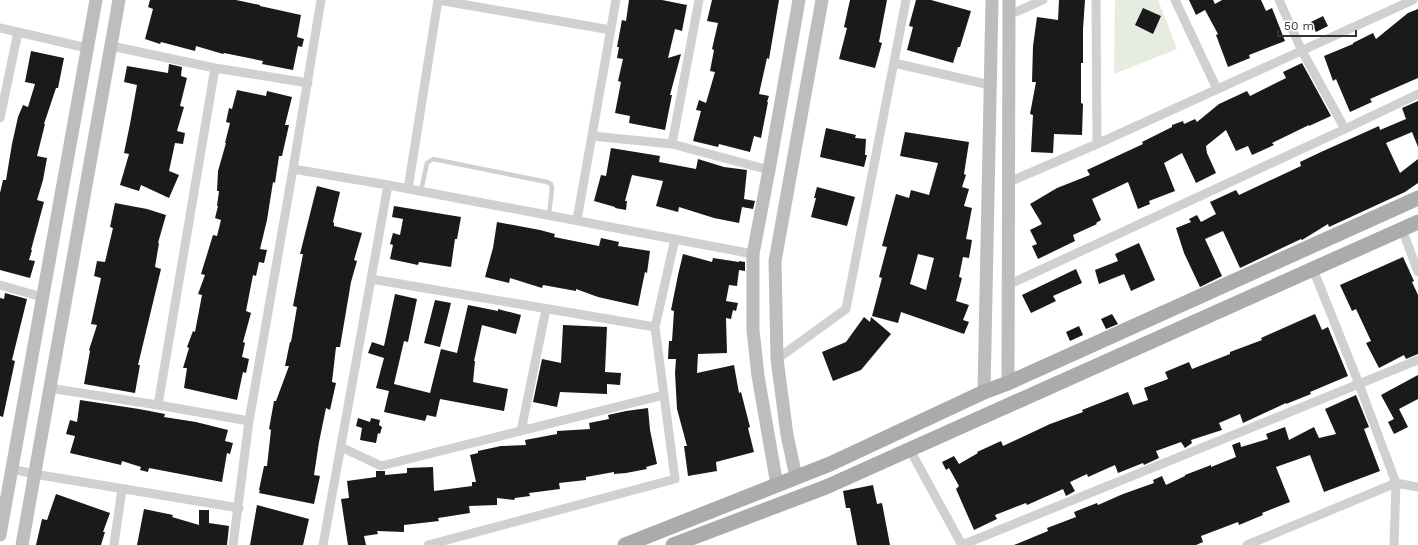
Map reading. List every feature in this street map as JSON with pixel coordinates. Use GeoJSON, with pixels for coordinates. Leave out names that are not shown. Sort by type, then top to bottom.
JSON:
{"type":"FeatureCollection","features":[{"type":"Feature","properties":{"kind":"main road"},"geometry":{"type":"LineString","coordinates":[[0,535],[96,0]]}},
{"type":"Feature","properties":{"kind":"main road"},"geometry":{"type":"LineString","coordinates":[[22,545],[119,0]]}},
{"type":"Feature","properties":{"kind":"main road"},"geometry":{"type":"LineString","coordinates":[[777,485],[758,376],[754,338],[753,254],[799,0]]}},
{"type":"Feature","properties":{"kind":"main road"},"geometry":{"type":"LineString","coordinates":[[796,477],[787,435],[777,359],[776,261],[822,0]]}},
{"type":"Feature","properties":{"kind":"main road"},"geometry":{"type":"LineString","coordinates":[[984,392],[992,0]]}},
{"type":"Feature","properties":{"kind":"main road"},"geometry":{"type":"LineString","coordinates":[[1008,383],[1009,0]]}},
{"type":"Feature","properties":{"kind":"main road"},"geometry":{"type":"LineString","coordinates":[[625,545],[830,464],[984,392],[1008,383],[1418,198]]}},
{"type":"Feature","properties":{"kind":"main road"},"geometry":{"type":"LineString","coordinates":[[673,545],[826,487],[1418,222]]}},
{"type":"Feature","properties":{"kind":"street"},"geometry":{"type":"LineString","coordinates":[[233,545],[239,508],[249,421],[321,0]]}},
{"type":"Feature","properties":{"kind":"street"},"geometry":{"type":"LineString","coordinates":[[408,189],[438,0],[611,30]]}},
{"type":"Feature","properties":{"kind":"street"},"geometry":{"type":"LineString","coordinates":[[577,220],[616,0]]}},
{"type":"Feature","properties":{"kind":"street"},"geometry":{"type":"LineString","coordinates":[[672,144],[698,0]]}},
{"type":"Feature","properties":{"kind":"street"},"geometry":{"type":"LineString","coordinates":[[777,359],[846,309],[906,0]]}},
{"type":"Feature","properties":{"kind":"street"},"geometry":{"type":"LineString","coordinates":[[1009,15],[1042,0]]}},
{"type":"Feature","properties":{"kind":"street"},"geometry":{"type":"LineString","coordinates":[[1096,0],[1097,144]]}},
{"type":"Feature","properties":{"kind":"street"},"geometry":{"type":"LineString","coordinates":[[1175,0],[1217,89]]}},
{"type":"Feature","properties":{"kind":"street"},"geometry":{"type":"LineString","coordinates":[[1279,0],[1302,51],[1345,129]]}},
{"type":"Feature","properties":{"kind":"street"},"geometry":{"type":"LineString","coordinates":[[1009,182],[1097,144],[1413,0]]}},
{"type":"Feature","properties":{"kind":"street"},"geometry":{"type":"LineString","coordinates":[[0,28],[87,48]]}},
{"type":"Feature","properties":{"kind":"street"},"geometry":{"type":"LineString","coordinates":[[0,118],[18,32]]}},
{"type":"Feature","properties":{"kind":"street"},"geometry":{"type":"LineString","coordinates":[[111,46],[215,68],[308,82]]}},
{"type":"Feature","properties":{"kind":"street"},"geometry":{"type":"LineString","coordinates":[[894,63],[990,85]]}},
{"type":"Feature","properties":{"kind":"street"},"geometry":{"type":"LineString","coordinates":[[158,405],[215,68]]}},
{"type":"Feature","properties":{"kind":"street"},"geometry":{"type":"LineString","coordinates":[[1008,285],[1418,94]]}},
{"type":"Feature","properties":{"kind":"street"},"geometry":{"type":"LineString","coordinates":[[592,136],[672,144],[769,170]]}},
{"type":"Feature","properties":{"kind":"street"},"geometry":{"type":"LineString","coordinates":[[293,169],[421,191],[753,254]]}},
{"type":"Feature","properties":{"kind":"street"},"geometry":{"type":"LineString","coordinates":[[323,545],[388,185]]}},
{"type":"Feature","properties":{"kind":"street"},"geometry":{"type":"LineString","coordinates":[[1402,229],[1418,272]]}},
{"type":"Feature","properties":{"kind":"street"},"geometry":{"type":"LineString","coordinates":[[428,545],[675,479],[655,327],[675,239]]}},
{"type":"Feature","properties":{"kind":"street"},"geometry":{"type":"LineString","coordinates":[[1313,269],[1359,384],[1396,483],[1394,545]]}},
{"type":"Feature","properties":{"kind":"street"},"geometry":{"type":"LineString","coordinates":[[371,279],[655,327]]}},
{"type":"Feature","properties":{"kind":"street"},"geometry":{"type":"LineString","coordinates":[[0,285],[42,297]]}},
{"type":"Feature","properties":{"kind":"street"},"geometry":{"type":"LineString","coordinates":[[521,431],[546,309]]}},
{"type":"Feature","properties":{"kind":"street"},"geometry":{"type":"LineString","coordinates":[[910,450],[962,545],[1418,360]]}},
{"type":"Feature","properties":{"kind":"street"},"geometry":{"type":"LineString","coordinates":[[49,388],[249,421]]}},
{"type":"Feature","properties":{"kind":"street"},"geometry":{"type":"LineString","coordinates":[[341,447],[381,466],[664,396]]}},
{"type":"Feature","properties":{"kind":"street"},"geometry":{"type":"LineString","coordinates":[[12,469],[34,474],[239,508]]}},
{"type":"Feature","properties":{"kind":"street"},"geometry":{"type":"LineString","coordinates":[[1247,545],[1262,542],[1396,483],[1418,487]]}},
{"type":"Feature","properties":{"kind":"street"},"geometry":{"type":"LineString","coordinates":[[114,545],[122,489]]}},
{"type":"Feature","properties":{"kind":"lane"},"geometry":{"type":"LineString","coordinates":[[421,191],[427,163],[433,159],[547,182],[551,184],[552,188],[549,215]]}},
{"type":"Feature","properties":{"kind":"shaded area"},"geometry":{"type":"Polygon","coordinates":[[[1115,0],[1158,0],[1177,49],[1114,74],[1115,0]]]}},
{"type":"Feature","properties":{"kind":"building"},"geometry":{"type":"Polygon","coordinates":[[[150,0],[236,0],[301,15],[297,37],[304,39],[302,47],[298,46],[293,70],[262,64],[263,61],[223,54],[196,46],[195,51],[161,42],[160,44],[145,39],[153,9],[148,7],[150,0]]]}},
{"type":"Feature","properties":{"kind":"building"},"geometry":{"type":"Polygon","coordinates":[[[629,0],[662,0],[687,5],[682,31],[675,29],[668,58],[681,54],[670,95],[672,95],[665,130],[629,123],[630,116],[615,113],[621,82],[618,81],[623,59],[617,58],[619,47],[617,47],[622,20],[626,21],[629,0]]]}},
{"type":"Feature","properties":{"kind":"building"},"geometry":{"type":"Polygon","coordinates":[[[712,0],[779,0],[769,59],[767,58],[759,94],[769,96],[768,102],[761,138],[754,136],[750,152],[719,144],[718,147],[693,141],[701,111],[696,110],[699,100],[706,103],[715,72],[710,71],[714,50],[712,49],[718,23],[707,21],[712,0]]]}},
{"type":"Feature","properties":{"kind":"building"},"geometry":{"type":"Polygon","coordinates":[[[850,0],[887,0],[879,42],[882,43],[875,68],[839,59],[847,28],[844,27],[850,0]]]}},
{"type":"Feature","properties":{"kind":"building"},"geometry":{"type":"Polygon","coordinates":[[[916,0],[931,0],[971,11],[960,47],[958,47],[953,63],[907,50],[913,27],[909,26],[916,0]]]}},
{"type":"Feature","properties":{"kind":"building"},"geometry":{"type":"Polygon","coordinates":[[[1059,0],[1085,0],[1083,63],[1081,63],[1081,103],[1083,104],[1082,135],[1054,134],[1053,153],[1031,152],[1033,115],[1030,114],[1036,82],[1032,82],[1033,46],[1037,17],[1058,20],[1059,0]]]}},
{"type":"Feature","properties":{"kind":"building"},"geometry":{"type":"Polygon","coordinates":[[[1189,0],[1213,0],[1215,4],[1222,0],[1261,0],[1266,11],[1272,8],[1285,41],[1249,55],[1250,58],[1228,67],[1216,35],[1218,34],[1205,10],[1196,15],[1189,0]]]}},
{"type":"Feature","properties":{"kind":"building"},"geometry":{"type":"Polygon","coordinates":[[[1143,8],[1161,16],[1153,34],[1135,25],[1143,8]]]}},
{"type":"Feature","properties":{"kind":"building"},"geometry":{"type":"Polygon","coordinates":[[[1418,9],[1418,78],[1370,99],[1372,102],[1350,112],[1336,79],[1333,81],[1324,56],[1353,44],[1373,33],[1376,39],[1408,13],[1418,9]]]}},
{"type":"Feature","properties":{"kind":"building"},"geometry":{"type":"Polygon","coordinates":[[[1323,16],[1328,26],[1316,32],[1311,22],[1323,16]]]}},
{"type":"Feature","properties":{"kind":"building"},"geometry":{"type":"Polygon","coordinates":[[[31,51],[64,58],[58,88],[56,88],[44,124],[37,156],[47,158],[43,180],[37,200],[44,202],[29,260],[35,261],[30,278],[0,270],[0,193],[3,180],[6,180],[18,117],[23,105],[28,107],[35,84],[25,82],[31,51]]]}},
{"type":"Feature","properties":{"kind":"building"},"geometry":{"type":"Polygon","coordinates":[[[1302,63],[1331,116],[1272,143],[1274,145],[1252,155],[1248,146],[1236,151],[1226,130],[1206,146],[1207,153],[1216,173],[1196,183],[1182,153],[1164,163],[1175,191],[1149,201],[1150,204],[1138,209],[1128,182],[1092,199],[1101,220],[1096,223],[1097,224],[1073,235],[1075,241],[1038,259],[1032,246],[1037,244],[1030,230],[1042,224],[1030,204],[1057,188],[1090,175],[1087,170],[1143,144],[1142,142],[1172,127],[1172,125],[1183,121],[1184,124],[1195,119],[1197,122],[1219,104],[1247,91],[1250,96],[1286,78],[1283,72],[1302,63]]]}},
{"type":"Feature","properties":{"kind":"building"},"geometry":{"type":"Polygon","coordinates":[[[169,64],[182,67],[181,76],[187,78],[180,106],[184,107],[177,131],[185,133],[183,144],[175,143],[169,171],[179,175],[169,198],[141,185],[139,191],[120,185],[129,154],[124,153],[137,85],[124,82],[127,66],[168,73],[169,64]]]}},
{"type":"Feature","properties":{"kind":"building"},"geometry":{"type":"Polygon","coordinates":[[[237,90],[266,96],[267,91],[292,97],[285,125],[289,125],[282,156],[279,156],[275,183],[273,182],[267,220],[260,249],[267,250],[264,263],[259,262],[256,276],[253,275],[246,311],[251,313],[243,342],[245,343],[242,357],[249,359],[246,373],[243,372],[237,400],[184,388],[187,368],[183,368],[189,348],[187,347],[193,331],[195,332],[202,295],[198,294],[205,275],[201,274],[213,235],[217,236],[221,220],[215,218],[218,206],[219,191],[217,191],[218,171],[230,123],[226,122],[229,108],[232,109],[237,90]]]}},
{"type":"Feature","properties":{"kind":"building"},"geometry":{"type":"Polygon","coordinates":[[[1418,101],[1418,147],[1412,132],[1386,143],[1400,173],[1418,159],[1418,183],[1405,192],[1329,227],[1328,224],[1302,240],[1301,239],[1240,268],[1223,231],[1205,239],[1222,276],[1200,287],[1184,253],[1176,228],[1191,222],[1189,219],[1197,215],[1201,222],[1216,214],[1210,202],[1236,190],[1239,195],[1301,166],[1300,162],[1321,152],[1379,126],[1380,130],[1406,119],[1402,108],[1418,101]]]}},
{"type":"Feature","properties":{"kind":"building"},"geometry":{"type":"Polygon","coordinates":[[[826,128],[856,135],[855,138],[866,139],[865,155],[867,155],[864,167],[820,157],[826,128]]]}},
{"type":"Feature","properties":{"kind":"building"},"geometry":{"type":"Polygon","coordinates":[[[905,132],[969,142],[964,174],[966,175],[962,187],[969,189],[964,206],[972,208],[966,239],[972,240],[969,258],[963,257],[959,277],[962,278],[956,301],[969,305],[963,320],[969,322],[964,334],[901,312],[898,323],[872,316],[882,278],[879,277],[887,247],[882,246],[896,194],[909,198],[911,190],[929,195],[938,163],[900,156],[905,132]],[[918,254],[910,284],[926,290],[934,258],[918,254]]]}},
{"type":"Feature","properties":{"kind":"building"},"geometry":{"type":"Polygon","coordinates":[[[611,148],[660,156],[659,162],[696,169],[698,159],[724,167],[747,170],[744,199],[755,201],[753,209],[742,207],[739,223],[714,218],[679,207],[678,212],[656,206],[663,181],[632,175],[625,201],[627,201],[626,210],[594,201],[601,175],[606,176],[611,148]]]}},
{"type":"Feature","properties":{"kind":"building"},"geometry":{"type":"Polygon","coordinates":[[[317,186],[340,192],[333,222],[334,226],[362,233],[354,260],[357,261],[351,282],[340,347],[336,347],[332,382],[336,383],[330,410],[326,408],[319,442],[314,475],[320,476],[314,504],[259,493],[259,490],[264,466],[267,466],[271,430],[269,429],[274,401],[276,401],[289,366],[285,366],[297,307],[293,306],[303,254],[300,254],[317,186]]]}},
{"type":"Feature","properties":{"kind":"building"},"geometry":{"type":"Polygon","coordinates":[[[817,187],[855,197],[847,226],[811,217],[817,187]]]}},
{"type":"Feature","properties":{"kind":"building"},"geometry":{"type":"Polygon","coordinates":[[[115,203],[147,209],[166,215],[158,243],[155,267],[161,269],[138,365],[140,365],[135,393],[84,384],[89,350],[97,325],[91,324],[101,278],[94,276],[97,261],[105,262],[113,228],[110,227],[115,203]]]}},
{"type":"Feature","properties":{"kind":"building"},"geometry":{"type":"Polygon","coordinates":[[[394,206],[461,217],[457,239],[455,239],[451,267],[419,262],[418,265],[390,259],[393,245],[390,244],[393,233],[400,235],[403,219],[392,217],[394,206]]]}},
{"type":"Feature","properties":{"kind":"building"},"geometry":{"type":"Polygon","coordinates":[[[497,222],[540,230],[555,234],[554,237],[599,246],[601,238],[619,242],[618,246],[650,251],[647,273],[645,272],[638,306],[598,297],[576,289],[576,291],[543,285],[542,288],[510,278],[509,283],[485,277],[493,248],[497,222]]]}},
{"type":"Feature","properties":{"kind":"building"},"geometry":{"type":"Polygon","coordinates":[[[1139,243],[1155,280],[1131,291],[1124,274],[1099,284],[1095,270],[1118,261],[1115,254],[1139,243]]]}},
{"type":"Feature","properties":{"kind":"building"},"geometry":{"type":"Polygon","coordinates":[[[683,254],[712,262],[713,258],[745,262],[745,271],[739,270],[737,286],[729,285],[726,301],[738,303],[736,311],[733,310],[731,319],[726,318],[727,353],[698,354],[697,373],[734,365],[739,393],[741,392],[750,427],[748,428],[754,452],[716,462],[717,471],[688,476],[684,446],[687,446],[677,409],[675,373],[676,359],[668,359],[669,341],[672,341],[674,311],[671,310],[683,254]]]}},
{"type":"Feature","properties":{"kind":"building"},"geometry":{"type":"Polygon","coordinates":[[[1403,257],[1414,281],[1412,282],[1418,295],[1418,354],[1406,359],[1404,355],[1379,368],[1366,343],[1371,341],[1356,309],[1352,311],[1340,285],[1403,257]]]}},
{"type":"Feature","properties":{"kind":"building"},"geometry":{"type":"Polygon","coordinates":[[[1076,269],[1082,283],[1053,296],[1056,301],[1031,313],[1022,295],[1076,269]]]}},
{"type":"Feature","properties":{"kind":"building"},"geometry":{"type":"Polygon","coordinates":[[[5,293],[27,299],[12,360],[15,361],[3,417],[0,416],[0,298],[4,299],[5,293]]]}},
{"type":"Feature","properties":{"kind":"building"},"geometry":{"type":"Polygon","coordinates":[[[395,294],[417,299],[408,342],[404,341],[394,384],[430,393],[441,349],[457,353],[468,305],[498,311],[498,309],[521,315],[516,334],[482,325],[474,361],[473,382],[508,389],[504,411],[440,399],[436,417],[427,415],[425,421],[384,412],[389,391],[376,388],[384,358],[368,353],[372,342],[384,346],[395,294]]]}},
{"type":"Feature","properties":{"kind":"building"},"geometry":{"type":"Polygon","coordinates":[[[435,300],[451,303],[440,347],[424,343],[435,300]]]}},
{"type":"Feature","properties":{"kind":"building"},"geometry":{"type":"Polygon","coordinates":[[[1112,314],[1118,324],[1106,329],[1101,319],[1112,314]]]}},
{"type":"Feature","properties":{"kind":"building"},"geometry":{"type":"Polygon","coordinates":[[[1315,314],[1322,330],[1328,327],[1348,376],[1310,392],[1311,394],[1286,403],[1243,423],[1240,414],[1219,423],[1222,430],[1191,440],[1192,443],[1185,448],[1181,442],[1156,451],[1159,458],[1144,465],[1143,463],[1118,473],[1115,465],[1088,477],[1087,474],[1070,482],[1075,491],[1066,496],[1063,489],[1027,505],[1026,503],[995,515],[997,519],[974,530],[956,489],[959,486],[949,468],[946,470],[942,462],[954,456],[959,464],[978,453],[977,452],[1001,441],[1003,446],[1050,424],[1083,412],[1082,410],[1128,392],[1133,405],[1148,400],[1144,388],[1168,379],[1165,372],[1189,362],[1192,369],[1262,340],[1261,338],[1315,314]]]}},
{"type":"Feature","properties":{"kind":"building"},"geometry":{"type":"Polygon","coordinates":[[[864,317],[870,322],[871,317],[891,334],[861,370],[833,381],[822,352],[846,342],[864,317]]]}},
{"type":"Feature","properties":{"kind":"building"},"geometry":{"type":"Polygon","coordinates":[[[563,325],[607,327],[605,372],[621,373],[620,385],[607,384],[607,394],[560,392],[557,407],[533,402],[542,359],[561,363],[563,325]]]}},
{"type":"Feature","properties":{"kind":"building"},"geometry":{"type":"Polygon","coordinates":[[[1079,326],[1083,335],[1070,341],[1066,332],[1079,326]]]}},
{"type":"Feature","properties":{"kind":"building"},"geometry":{"type":"Polygon","coordinates":[[[1418,375],[1418,399],[1399,409],[1408,427],[1394,434],[1388,422],[1394,419],[1381,395],[1418,375]]]}},
{"type":"Feature","properties":{"kind":"building"},"geometry":{"type":"Polygon","coordinates":[[[1356,395],[1369,427],[1364,429],[1380,471],[1324,492],[1310,455],[1276,467],[1290,502],[1262,513],[1263,515],[1239,525],[1238,522],[1201,536],[1203,542],[1196,545],[1014,545],[1048,531],[1047,528],[1076,517],[1074,512],[1097,503],[1098,505],[1154,483],[1153,480],[1162,476],[1166,485],[1185,475],[1236,457],[1232,445],[1240,442],[1241,447],[1268,439],[1266,434],[1285,427],[1289,440],[1314,427],[1319,438],[1336,434],[1325,409],[1356,395]]]}},
{"type":"Feature","properties":{"kind":"building"},"geometry":{"type":"Polygon","coordinates":[[[80,400],[165,414],[164,417],[196,422],[228,430],[225,441],[233,443],[230,454],[227,453],[222,482],[149,468],[148,472],[140,470],[141,467],[122,461],[121,465],[70,453],[75,436],[66,434],[70,420],[77,422],[80,400]]]}},
{"type":"Feature","properties":{"kind":"building"},"geometry":{"type":"Polygon","coordinates":[[[648,408],[650,430],[657,464],[646,467],[647,469],[626,473],[614,474],[614,472],[586,477],[586,480],[559,483],[560,489],[529,493],[530,496],[515,498],[514,500],[497,498],[497,505],[469,506],[470,513],[438,518],[439,521],[404,525],[404,532],[377,531],[378,534],[364,536],[366,545],[348,545],[341,499],[349,498],[347,481],[376,477],[376,471],[385,471],[385,475],[407,473],[407,468],[433,467],[434,491],[472,486],[472,482],[476,482],[470,455],[478,453],[478,451],[501,446],[526,445],[525,440],[557,434],[557,431],[590,429],[589,423],[609,419],[608,415],[648,408]]]}},
{"type":"Feature","properties":{"kind":"building"},"geometry":{"type":"Polygon","coordinates":[[[358,418],[370,422],[371,418],[380,420],[379,425],[382,427],[380,434],[378,433],[376,443],[360,440],[362,428],[356,426],[358,418]]]}},
{"type":"Feature","properties":{"kind":"building"},"geometry":{"type":"Polygon","coordinates":[[[873,485],[877,504],[882,503],[890,545],[857,545],[850,508],[846,508],[843,491],[873,485]]]}},
{"type":"Feature","properties":{"kind":"building"},"geometry":{"type":"Polygon","coordinates":[[[56,494],[110,513],[103,532],[105,532],[101,545],[36,545],[42,519],[47,520],[56,494]]]}},
{"type":"Feature","properties":{"kind":"building"},"geometry":{"type":"Polygon","coordinates":[[[257,505],[309,519],[303,545],[250,545],[257,505]]]}},
{"type":"Feature","properties":{"kind":"building"},"geometry":{"type":"Polygon","coordinates":[[[144,509],[173,515],[172,517],[199,525],[199,510],[209,510],[209,523],[229,526],[227,545],[137,545],[144,509]]]}}]}
